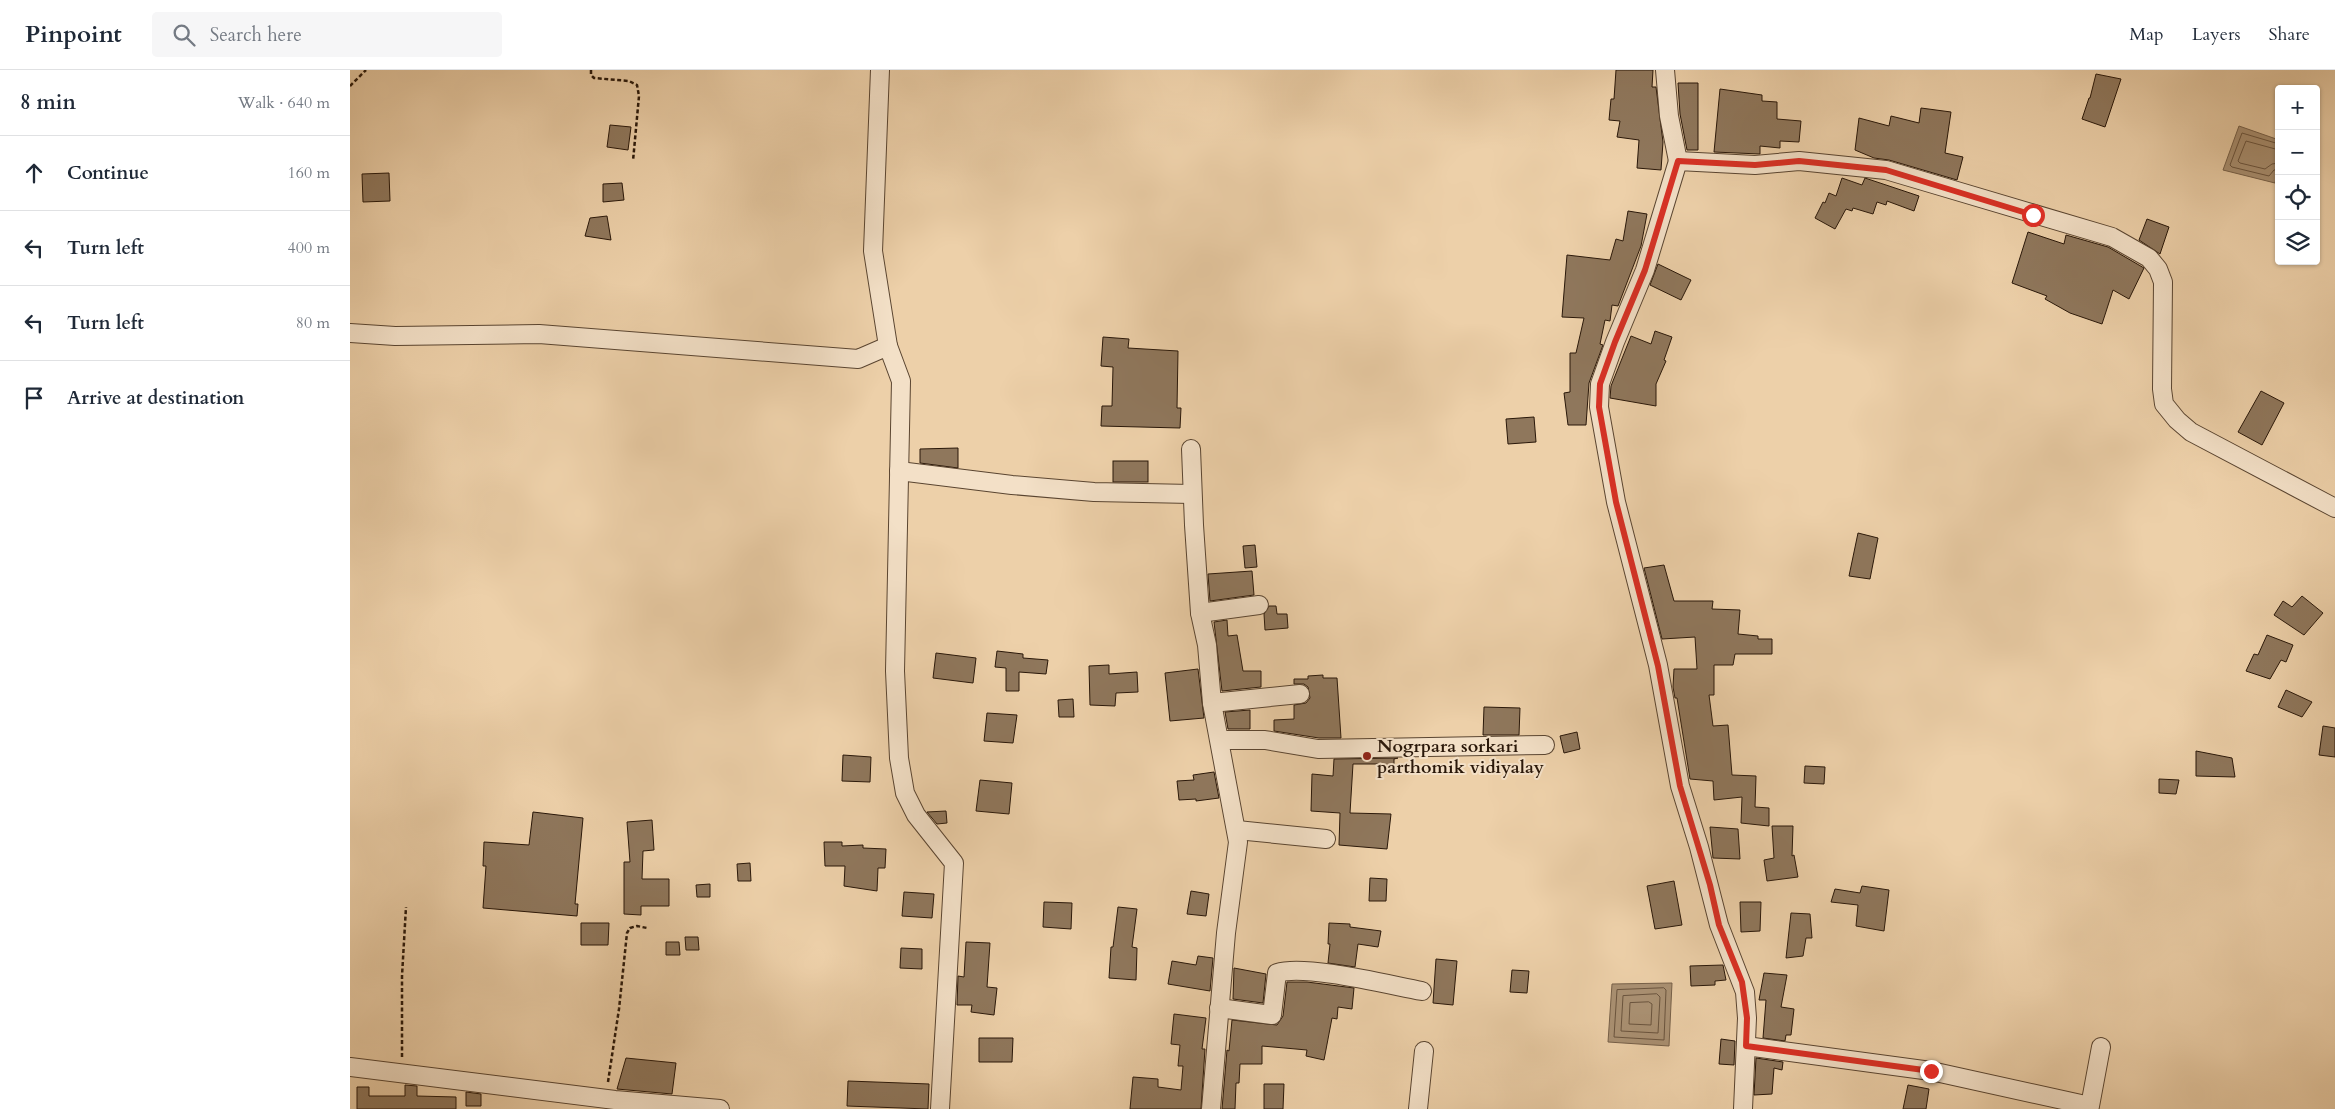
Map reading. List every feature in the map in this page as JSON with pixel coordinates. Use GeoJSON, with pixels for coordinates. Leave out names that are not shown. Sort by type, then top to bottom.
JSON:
{"type":"FeatureCollection","features":[{"type":"Feature","properties":{"kind":"street"},"geometry":{"type":"LineString","coordinates":[[880,70],[873,251],[888,346],[901,381],[895,670],[899,758],[905,793],[916,815],[954,863],[940,1109]]}},
{"type":"Feature","properties":{"kind":"street"},"geometry":{"type":"LineString","coordinates":[[1665,70],[1669,116],[1678,161],[1645,270],[1600,384],[1599,407],[1616,502],[1658,666],[1680,786],[1702,856],[1719,925],[1743,987],[1747,1018],[1743,1109]]}},
{"type":"Feature","properties":{"kind":"street"},"geometry":{"type":"LineString","coordinates":[[1678,161],[1755,165],[1799,161],[1886,170],[2033,215],[2080,226],[2112,237],[2134,248],[2149,258],[2158,269],[2163,282],[2162,390],[2164,404],[2168,410],[2191,432],[2335,508]]}},
{"type":"Feature","properties":{"kind":"street"},"geometry":{"type":"LineString","coordinates":[[350,333],[395,336],[539,334],[858,358],[888,346]]}},
{"type":"Feature","properties":{"kind":"street"},"geometry":{"type":"LineString","coordinates":[[1191,449],[1200,613],[1207,645],[1212,703],[1238,842],[1226,933],[1211,1109]]}},
{"type":"Feature","properties":{"kind":"street"},"geometry":{"type":"LineString","coordinates":[[899,471],[1012,485],[1094,492],[1192,494]]}},
{"type":"Feature","properties":{"kind":"street"},"geometry":{"type":"LineString","coordinates":[[1200,613],[1259,605]]}},
{"type":"Feature","properties":{"kind":"street"},"geometry":{"type":"LineString","coordinates":[[1212,703],[1300,694]]}},
{"type":"Feature","properties":{"kind":"street"},"geometry":{"type":"LineString","coordinates":[[1220,740],[1265,740],[1318,748],[1545,746]]}},
{"type":"Feature","properties":{"kind":"street"},"geometry":{"type":"LineString","coordinates":[[1237,830],[1326,839]]}},
{"type":"Feature","properties":{"kind":"street"},"geometry":{"type":"LineString","coordinates":[[1219,1008],[1272,1015],[1277,973],[1288,970],[1347,977],[1422,991]]}},
{"type":"Feature","properties":{"kind":"street"},"geometry":{"type":"LineString","coordinates":[[1746,1046],[1931,1071],[2090,1106],[2101,1047]]}},
{"type":"Feature","properties":{"kind":"street"},"geometry":{"type":"LineString","coordinates":[[1418,1109],[1424,1051]]}},
{"type":"Feature","properties":{"kind":"street"},"geometry":{"type":"LineString","coordinates":[[350,1067],[606,1099],[720,1109]]}},
{"type":"Feature","properties":{"kind":"path"},"geometry":{"type":"LineString","coordinates":[[350,86],[366,70]]}},
{"type":"Feature","properties":{"kind":"path"},"geometry":{"type":"LineString","coordinates":[[591,70],[591,75],[594,78],[629,81],[636,85],[639,96],[633,160]]}},
{"type":"Feature","properties":{"kind":"path"},"geometry":{"type":"LineString","coordinates":[[402,1073],[402,976],[406,906]]}},
{"type":"Feature","properties":{"kind":"path"},"geometry":{"type":"LineString","coordinates":[[606,1099],[619,1009],[627,933],[630,928],[637,926],[646,928]]}},
{"type":"Feature","properties":{"kind":"water"},"geometry":{"type":"Polygon","coordinates":[[[2239,126],[2275,139],[2275,183],[2223,170],[2239,126]]]}},
{"type":"Feature","properties":{"kind":"water"},"geometry":{"type":"Polygon","coordinates":[[[1672,983],[1669,1046],[1608,1042],[1612,984],[1672,983]]]}},
{"type":"Feature","properties":{"kind":"building"},"geometry":{"type":"Polygon","coordinates":[[[1616,70],[1653,70],[1652,87],[1656,87],[1663,142],[1661,170],[1637,168],[1639,140],[1617,137],[1620,121],[1609,120],[1611,99],[1614,99],[1616,70]]]}},
{"type":"Feature","properties":{"kind":"building"},"geometry":{"type":"Polygon","coordinates":[[[2096,74],[2121,79],[2105,127],[2082,119],[2096,74]]]}},
{"type":"Feature","properties":{"kind":"building"},"geometry":{"type":"Polygon","coordinates":[[[1678,83],[1698,83],[1698,150],[1687,150],[1680,114],[1678,83]]]}},
{"type":"Feature","properties":{"kind":"building"},"geometry":{"type":"Polygon","coordinates":[[[1720,89],[1762,95],[1762,101],[1777,102],[1777,119],[1801,121],[1799,142],[1780,141],[1780,148],[1760,146],[1760,154],[1714,152],[1720,89]]]}},
{"type":"Feature","properties":{"kind":"building"},"geometry":{"type":"Polygon","coordinates":[[[1921,108],[1951,112],[1945,153],[1963,157],[1957,180],[1889,160],[1874,158],[1855,150],[1859,118],[1889,126],[1891,116],[1919,123],[1921,108]]]}},
{"type":"Feature","properties":{"kind":"building"},"geometry":{"type":"Polygon","coordinates":[[[610,125],[631,127],[628,150],[607,147],[610,125]]]}},
{"type":"Feature","properties":{"kind":"building"},"geometry":{"type":"Polygon","coordinates":[[[389,173],[390,201],[363,202],[362,174],[389,173]]]}},
{"type":"Feature","properties":{"kind":"building"},"geometry":{"type":"Polygon","coordinates":[[[1842,178],[1862,185],[1865,178],[1919,196],[1914,211],[1887,201],[1886,205],[1877,202],[1873,214],[1853,208],[1852,211],[1846,209],[1835,229],[1815,218],[1829,193],[1836,196],[1842,178]]]}},
{"type":"Feature","properties":{"kind":"building"},"geometry":{"type":"Polygon","coordinates":[[[622,183],[624,200],[603,202],[603,184],[622,183]]]}},
{"type":"Feature","properties":{"kind":"building"},"geometry":{"type":"Polygon","coordinates":[[[1628,211],[1647,214],[1641,246],[1618,306],[1612,305],[1610,321],[1605,320],[1600,344],[1603,345],[1589,383],[1586,425],[1568,425],[1564,393],[1570,392],[1570,353],[1576,353],[1584,318],[1562,317],[1567,255],[1610,260],[1616,239],[1623,241],[1628,211]]]}},
{"type":"Feature","properties":{"kind":"building"},"geometry":{"type":"Polygon","coordinates":[[[607,216],[611,240],[585,236],[590,218],[607,216]]]}},
{"type":"Feature","properties":{"kind":"building"},"geometry":{"type":"Polygon","coordinates":[[[2147,219],[2169,227],[2160,254],[2139,240],[2147,219]]]}},
{"type":"Feature","properties":{"kind":"building"},"geometry":{"type":"Polygon","coordinates":[[[2028,232],[2064,244],[2066,235],[2108,247],[2144,268],[2129,299],[2113,290],[2102,324],[2070,313],[2045,299],[2047,296],[2012,283],[2028,232]]]}},
{"type":"Feature","properties":{"kind":"building"},"geometry":{"type":"Polygon","coordinates":[[[1658,264],[1691,280],[1681,300],[1650,285],[1658,264]]]}},
{"type":"Feature","properties":{"kind":"building"},"geometry":{"type":"Polygon","coordinates":[[[1655,331],[1672,337],[1664,360],[1666,361],[1656,384],[1656,406],[1610,398],[1611,386],[1631,336],[1651,344],[1655,331]]]}},
{"type":"Feature","properties":{"kind":"building"},"geometry":{"type":"Polygon","coordinates":[[[1103,337],[1129,339],[1128,348],[1178,351],[1177,408],[1181,408],[1180,428],[1101,426],[1102,406],[1112,406],[1113,367],[1101,366],[1103,337]]]}},
{"type":"Feature","properties":{"kind":"building"},"geometry":{"type":"Polygon","coordinates":[[[2261,391],[2284,403],[2262,445],[2238,432],[2261,391]]]}},
{"type":"Feature","properties":{"kind":"building"},"geometry":{"type":"Polygon","coordinates":[[[1534,417],[1536,442],[1508,444],[1506,419],[1534,417]]]}},
{"type":"Feature","properties":{"kind":"building"},"geometry":{"type":"Polygon","coordinates":[[[958,448],[958,468],[920,463],[920,449],[958,448]]]}},
{"type":"Feature","properties":{"kind":"building"},"geometry":{"type":"Polygon","coordinates":[[[1113,461],[1148,461],[1148,482],[1113,482],[1113,461]]]}},
{"type":"Feature","properties":{"kind":"building"},"geometry":{"type":"Polygon","coordinates":[[[1858,533],[1878,538],[1870,579],[1849,576],[1858,533]]]}},
{"type":"Feature","properties":{"kind":"building"},"geometry":{"type":"Polygon","coordinates":[[[1255,545],[1257,567],[1245,568],[1243,546],[1255,545]]]}},
{"type":"Feature","properties":{"kind":"building"},"geometry":{"type":"Polygon","coordinates":[[[1664,565],[1674,601],[1713,601],[1712,609],[1740,610],[1738,634],[1758,636],[1758,639],[1772,639],[1772,654],[1735,654],[1733,665],[1714,665],[1714,695],[1709,695],[1713,726],[1728,725],[1732,775],[1756,776],[1755,807],[1769,808],[1769,826],[1741,823],[1742,797],[1714,800],[1713,781],[1690,779],[1677,698],[1675,698],[1673,687],[1674,669],[1697,669],[1695,637],[1662,639],[1644,568],[1664,565]]]}},
{"type":"Feature","properties":{"kind":"building"},"geometry":{"type":"Polygon","coordinates":[[[1252,571],[1254,595],[1210,601],[1208,574],[1252,571]]]}},
{"type":"Feature","properties":{"kind":"building"},"geometry":{"type":"Polygon","coordinates":[[[2302,596],[2323,613],[2304,635],[2274,615],[2283,601],[2292,607],[2302,596]]]}},
{"type":"Feature","properties":{"kind":"building"},"geometry":{"type":"Polygon","coordinates":[[[1269,606],[1276,606],[1277,614],[1287,614],[1288,628],[1265,630],[1264,614],[1269,606]]]}},
{"type":"Feature","properties":{"kind":"building"},"geometry":{"type":"Polygon","coordinates":[[[1227,620],[1228,636],[1237,635],[1243,671],[1261,671],[1261,687],[1222,691],[1214,622],[1227,620]]]}},
{"type":"Feature","properties":{"kind":"building"},"geometry":{"type":"Polygon","coordinates":[[[2267,635],[2293,645],[2286,662],[2281,660],[2270,679],[2246,671],[2254,654],[2258,655],[2267,635]]]}},
{"type":"Feature","properties":{"kind":"building"},"geometry":{"type":"Polygon","coordinates":[[[997,651],[1023,654],[1023,658],[1048,660],[1046,674],[1019,672],[1019,691],[1006,691],[1006,668],[995,667],[997,651]]]}},
{"type":"Feature","properties":{"kind":"building"},"geometry":{"type":"Polygon","coordinates":[[[936,653],[976,658],[973,683],[933,678],[936,653]]]}},
{"type":"Feature","properties":{"kind":"building"},"geometry":{"type":"Polygon","coordinates":[[[1109,665],[1109,674],[1137,672],[1138,692],[1116,693],[1115,706],[1090,705],[1089,666],[1109,665]]]}},
{"type":"Feature","properties":{"kind":"building"},"geometry":{"type":"Polygon","coordinates":[[[1198,669],[1204,718],[1170,721],[1165,673],[1198,669]]]}},
{"type":"Feature","properties":{"kind":"building"},"geometry":{"type":"Polygon","coordinates":[[[1323,675],[1323,678],[1337,678],[1341,738],[1319,738],[1274,731],[1274,720],[1294,719],[1294,705],[1306,703],[1310,698],[1308,687],[1304,684],[1294,684],[1294,679],[1308,679],[1308,676],[1323,675]]]}},
{"type":"Feature","properties":{"kind":"building"},"geometry":{"type":"Polygon","coordinates":[[[2286,690],[2312,702],[2302,717],[2278,707],[2286,690]]]}},
{"type":"Feature","properties":{"kind":"building"},"geometry":{"type":"Polygon","coordinates":[[[1073,699],[1074,717],[1059,717],[1058,700],[1073,699]]]}},
{"type":"Feature","properties":{"kind":"building"},"geometry":{"type":"Polygon","coordinates":[[[1484,707],[1520,708],[1519,735],[1483,735],[1484,707]]]}},
{"type":"Feature","properties":{"kind":"building"},"geometry":{"type":"Polygon","coordinates":[[[1250,710],[1250,729],[1228,729],[1225,712],[1250,710]]]}},
{"type":"Feature","properties":{"kind":"building"},"geometry":{"type":"Polygon","coordinates":[[[987,713],[1017,715],[1013,743],[984,741],[987,713]]]}},
{"type":"Feature","properties":{"kind":"building"},"geometry":{"type":"Polygon","coordinates":[[[2323,726],[2335,728],[2335,757],[2319,755],[2323,726]]]}},
{"type":"Feature","properties":{"kind":"building"},"geometry":{"type":"Polygon","coordinates":[[[1577,732],[1580,749],[1564,753],[1560,736],[1577,732]]]}},
{"type":"Feature","properties":{"kind":"building"},"geometry":{"type":"Polygon","coordinates":[[[2196,751],[2232,758],[2235,777],[2196,776],[2196,751]]]}},
{"type":"Feature","properties":{"kind":"building"},"geometry":{"type":"Polygon","coordinates":[[[843,755],[871,757],[870,782],[842,781],[843,755]]]}},
{"type":"Feature","properties":{"kind":"building"},"geometry":{"type":"Polygon","coordinates":[[[1398,758],[1394,759],[1394,771],[1380,771],[1380,764],[1353,764],[1350,813],[1391,814],[1387,849],[1339,845],[1340,813],[1311,811],[1312,774],[1333,776],[1334,759],[1398,758]]]}},
{"type":"Feature","properties":{"kind":"building"},"geometry":{"type":"Polygon","coordinates":[[[1805,766],[1825,767],[1824,784],[1804,783],[1805,766]]]}},
{"type":"Feature","properties":{"kind":"building"},"geometry":{"type":"Polygon","coordinates":[[[1214,772],[1219,798],[1196,801],[1196,799],[1179,800],[1177,781],[1194,780],[1193,775],[1214,772]]]}},
{"type":"Feature","properties":{"kind":"building"},"geometry":{"type":"Polygon","coordinates":[[[2159,779],[2179,780],[2176,794],[2159,793],[2159,779]]]}},
{"type":"Feature","properties":{"kind":"building"},"geometry":{"type":"Polygon","coordinates":[[[980,780],[1012,783],[1009,814],[976,811],[980,780]]]}},
{"type":"Feature","properties":{"kind":"building"},"geometry":{"type":"Polygon","coordinates":[[[946,811],[947,823],[937,824],[927,812],[946,811]]]}},
{"type":"Feature","properties":{"kind":"building"},"geometry":{"type":"Polygon","coordinates":[[[533,812],[583,818],[575,904],[578,904],[577,916],[483,908],[486,866],[483,866],[484,842],[529,845],[533,812]]]}},
{"type":"Feature","properties":{"kind":"building"},"geometry":{"type":"Polygon","coordinates":[[[652,820],[654,850],[643,851],[642,879],[669,879],[669,906],[641,906],[641,915],[624,914],[624,862],[630,862],[627,822],[652,820]]]}},
{"type":"Feature","properties":{"kind":"building"},"geometry":{"type":"Polygon","coordinates":[[[1772,826],[1793,826],[1792,856],[1794,855],[1798,877],[1767,881],[1764,860],[1774,858],[1772,826]]]}},
{"type":"Feature","properties":{"kind":"building"},"geometry":{"type":"Polygon","coordinates":[[[1710,827],[1738,829],[1740,859],[1713,858],[1710,827]]]}},
{"type":"Feature","properties":{"kind":"building"},"geometry":{"type":"Polygon","coordinates":[[[824,842],[842,842],[842,846],[863,845],[863,848],[886,849],[885,868],[878,868],[877,891],[844,886],[845,866],[825,866],[824,842]]]}},
{"type":"Feature","properties":{"kind":"building"},"geometry":{"type":"Polygon","coordinates":[[[750,863],[751,881],[738,881],[737,864],[750,863]]]}},
{"type":"Feature","properties":{"kind":"building"},"geometry":{"type":"Polygon","coordinates":[[[1370,878],[1387,879],[1386,901],[1369,901],[1370,878]]]}},
{"type":"Feature","properties":{"kind":"building"},"geometry":{"type":"Polygon","coordinates":[[[1674,881],[1682,925],[1655,929],[1647,886],[1674,881]]]}},
{"type":"Feature","properties":{"kind":"building"},"geometry":{"type":"Polygon","coordinates":[[[710,884],[710,897],[697,897],[696,885],[710,884]]]}},
{"type":"Feature","properties":{"kind":"building"},"geometry":{"type":"Polygon","coordinates":[[[1862,886],[1889,890],[1884,931],[1856,926],[1858,905],[1831,902],[1835,889],[1860,893],[1862,886]]]}},
{"type":"Feature","properties":{"kind":"building"},"geometry":{"type":"Polygon","coordinates":[[[1191,891],[1209,894],[1206,916],[1187,914],[1191,891]]]}},
{"type":"Feature","properties":{"kind":"building"},"geometry":{"type":"Polygon","coordinates":[[[904,892],[934,894],[932,918],[902,916],[904,892]]]}},
{"type":"Feature","properties":{"kind":"building"},"geometry":{"type":"Polygon","coordinates":[[[1044,902],[1072,903],[1071,929],[1043,927],[1044,902]]]}},
{"type":"Feature","properties":{"kind":"building"},"geometry":{"type":"Polygon","coordinates":[[[1740,902],[1761,902],[1760,931],[1741,932],[1740,902]]]}},
{"type":"Feature","properties":{"kind":"building"},"geometry":{"type":"Polygon","coordinates":[[[1118,907],[1137,909],[1132,947],[1137,948],[1136,980],[1109,978],[1111,947],[1113,947],[1118,907]]]}},
{"type":"Feature","properties":{"kind":"building"},"geometry":{"type":"Polygon","coordinates":[[[1791,913],[1810,914],[1812,938],[1806,938],[1803,956],[1786,958],[1791,913]]]}},
{"type":"Feature","properties":{"kind":"building"},"geometry":{"type":"Polygon","coordinates":[[[581,923],[609,923],[608,945],[581,945],[581,923]]]}},
{"type":"Feature","properties":{"kind":"building"},"geometry":{"type":"Polygon","coordinates":[[[1329,923],[1350,924],[1350,927],[1381,931],[1378,947],[1358,944],[1355,967],[1328,963],[1330,944],[1328,944],[1329,923]]]}},
{"type":"Feature","properties":{"kind":"building"},"geometry":{"type":"Polygon","coordinates":[[[685,937],[698,937],[699,950],[686,950],[685,937]]]}},
{"type":"Feature","properties":{"kind":"building"},"geometry":{"type":"Polygon","coordinates":[[[666,942],[679,942],[680,955],[666,955],[666,942]]]}},
{"type":"Feature","properties":{"kind":"building"},"geometry":{"type":"Polygon","coordinates":[[[966,942],[990,943],[987,987],[997,988],[994,1015],[971,1012],[972,1005],[957,1005],[958,976],[964,977],[966,942]]]}},
{"type":"Feature","properties":{"kind":"building"},"geometry":{"type":"Polygon","coordinates":[[[901,948],[922,949],[922,969],[900,968],[901,948]]]}},
{"type":"Feature","properties":{"kind":"building"},"geometry":{"type":"Polygon","coordinates":[[[1198,956],[1213,958],[1210,991],[1168,984],[1172,961],[1196,965],[1198,956]]]}},
{"type":"Feature","properties":{"kind":"building"},"geometry":{"type":"Polygon","coordinates":[[[1436,959],[1457,961],[1453,1005],[1433,1003],[1436,959]]]}},
{"type":"Feature","properties":{"kind":"building"},"geometry":{"type":"Polygon","coordinates":[[[1723,965],[1726,980],[1715,981],[1715,985],[1691,986],[1690,966],[1723,965]]]}},
{"type":"Feature","properties":{"kind":"building"},"geometry":{"type":"Polygon","coordinates":[[[1234,968],[1266,974],[1263,1003],[1233,999],[1234,968]]]}},
{"type":"Feature","properties":{"kind":"building"},"geometry":{"type":"Polygon","coordinates":[[[1512,970],[1529,971],[1527,993],[1510,992],[1512,970]]]}},
{"type":"Feature","properties":{"kind":"building"},"geometry":{"type":"Polygon","coordinates":[[[1764,973],[1787,975],[1781,1007],[1794,1009],[1791,1035],[1786,1035],[1785,1041],[1763,1038],[1766,1000],[1759,1000],[1764,973]]]}},
{"type":"Feature","properties":{"kind":"building"},"geometry":{"type":"Polygon","coordinates":[[[1287,982],[1307,982],[1354,988],[1352,1009],[1338,1007],[1337,1019],[1332,1018],[1324,1060],[1306,1056],[1307,1050],[1262,1046],[1262,1064],[1240,1064],[1239,1083],[1236,1083],[1235,1109],[1222,1109],[1227,1050],[1229,1051],[1232,1020],[1277,1025],[1283,1016],[1287,982]]]}},
{"type":"Feature","properties":{"kind":"building"},"geometry":{"type":"Polygon","coordinates":[[[1174,1014],[1206,1018],[1202,1049],[1205,1049],[1201,1109],[1130,1109],[1133,1077],[1158,1079],[1158,1087],[1181,1090],[1183,1066],[1178,1066],[1180,1045],[1171,1044],[1174,1014]]]}},
{"type":"Feature","properties":{"kind":"building"},"geometry":{"type":"Polygon","coordinates":[[[979,1038],[1013,1038],[1012,1062],[979,1062],[979,1038]]]}},
{"type":"Feature","properties":{"kind":"building"},"geometry":{"type":"Polygon","coordinates":[[[1721,1039],[1735,1041],[1734,1065],[1719,1064],[1721,1039]]]}},
{"type":"Feature","properties":{"kind":"building"},"geometry":{"type":"Polygon","coordinates":[[[626,1058],[676,1063],[672,1094],[617,1089],[626,1058]]]}},
{"type":"Feature","properties":{"kind":"building"},"geometry":{"type":"Polygon","coordinates":[[[1756,1058],[1783,1062],[1782,1070],[1774,1068],[1772,1094],[1754,1095],[1756,1058]]]}},
{"type":"Feature","properties":{"kind":"building"},"geometry":{"type":"Polygon","coordinates":[[[848,1081],[929,1084],[928,1109],[847,1106],[848,1081]]]}},
{"type":"Feature","properties":{"kind":"building"},"geometry":{"type":"Polygon","coordinates":[[[1264,1084],[1284,1084],[1283,1109],[1264,1109],[1264,1084]]]}},
{"type":"Feature","properties":{"kind":"building"},"geometry":{"type":"Polygon","coordinates":[[[405,1085],[417,1086],[417,1096],[456,1097],[456,1109],[357,1109],[357,1087],[369,1087],[369,1096],[405,1096],[405,1085]]]}},
{"type":"Feature","properties":{"kind":"building"},"geometry":{"type":"Polygon","coordinates":[[[1908,1085],[1929,1089],[1926,1109],[1903,1109],[1908,1085]]]}},
{"type":"Feature","properties":{"kind":"building"},"geometry":{"type":"Polygon","coordinates":[[[466,1092],[481,1094],[481,1106],[466,1106],[466,1092]]]}},
{"type":"Feature","properties":{"kind":"place","name":"Nogrpara sorkari parthomik vidiyalay"},"geometry":{"type":"Point","coordinates":[1367,756]}},
{"type":"Feature","properties":{"kind":"route"},"geometry":{"type":"LineString","coordinates":[[1931,1071],[1746,1046],[1747,1018],[1745,992],[1719,925],[1710,885],[1680,786],[1658,666],[1620,523],[1601,427],[1599,407],[1600,384],[1630,302],[1645,270],[1678,161],[1755,165],[1799,161],[1886,170],[2033,215]]}}]}
